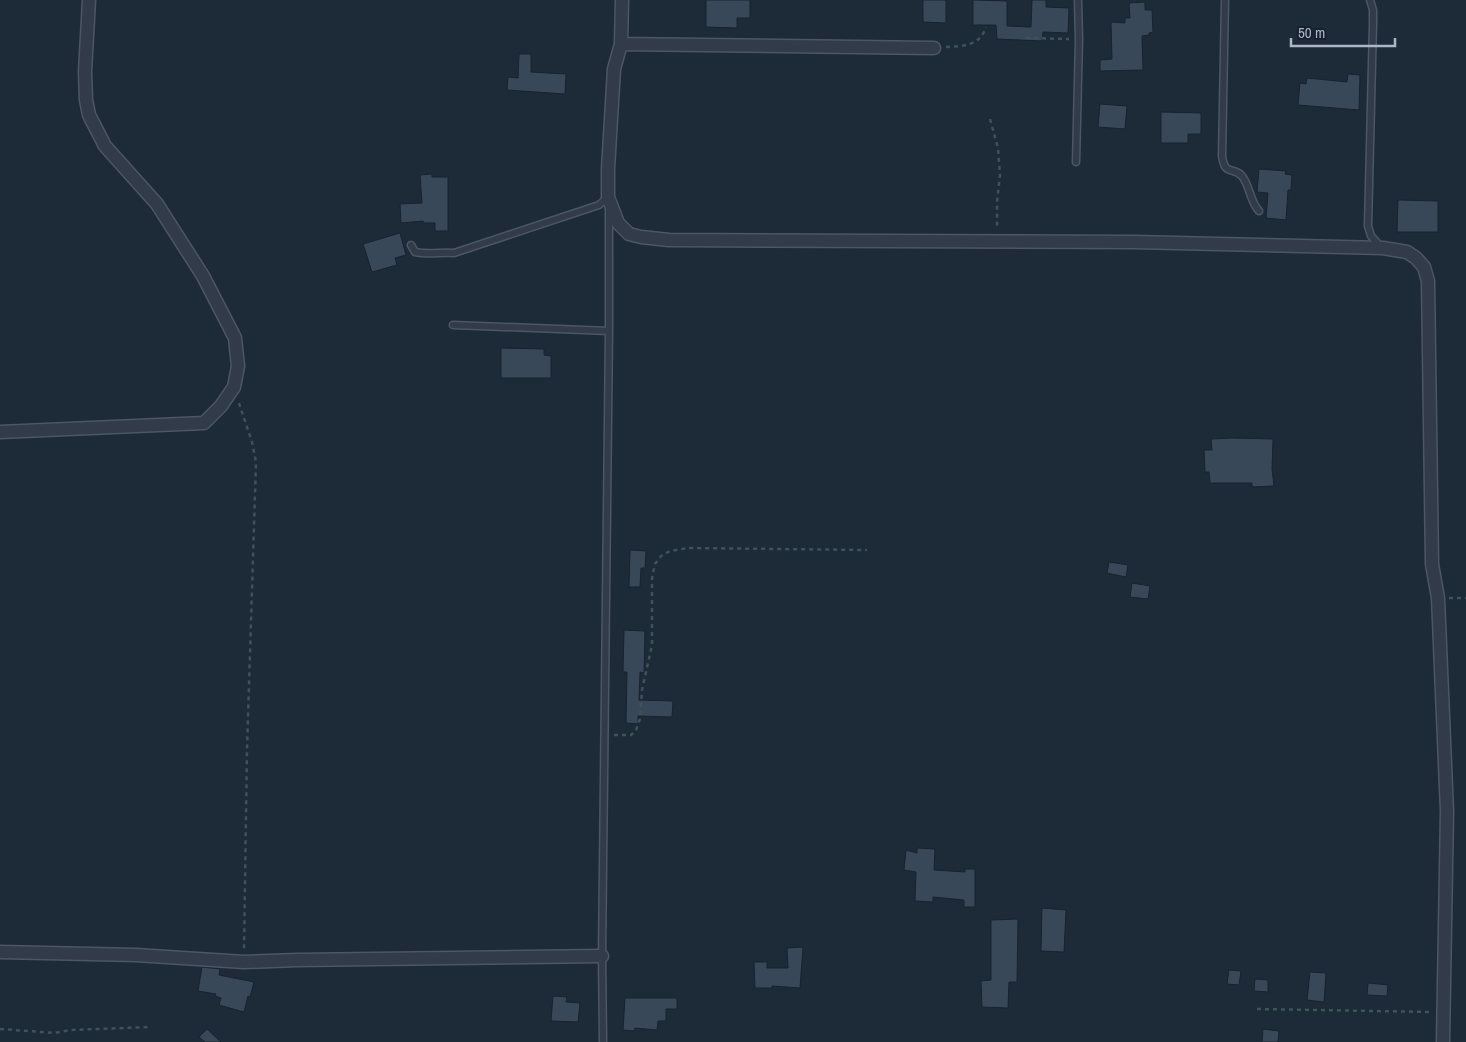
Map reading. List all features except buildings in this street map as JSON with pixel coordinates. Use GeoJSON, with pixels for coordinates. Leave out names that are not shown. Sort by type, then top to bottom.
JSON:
{"type":"FeatureCollection","features":[{"type":"Feature","properties":{"kind":"street"},"geometry":{"type":"LineString","coordinates":[[0,432],[204,422],[221,406],[234,387],[238,366],[235,338],[203,276],[157,204],[105,146],[89,115],[86,100],[85,72],[89,0]]}},
{"type":"Feature","properties":{"kind":"street"},"geometry":{"type":"LineString","coordinates":[[622,0],[621,44],[614,69],[608,197],[618,223],[629,234],[669,240],[1153,242],[1383,248],[1407,252],[1424,267],[1428,281],[1432,564],[1438,598],[1447,811],[1443,1042]]}},
{"type":"Feature","properties":{"kind":"street"},"geometry":{"type":"LineString","coordinates":[[621,44],[934,48]]}},
{"type":"Feature","properties":{"kind":"street"},"geometry":{"type":"LineString","coordinates":[[0,952],[136,955],[244,962],[602,956]]}},
{"type":"Feature","properties":{"kind":"lane"},"geometry":{"type":"LineString","coordinates":[[1076,162],[1080,39],[1078,0]]}},
{"type":"Feature","properties":{"kind":"lane"},"geometry":{"type":"LineString","coordinates":[[1225,0],[1223,165],[1229,171],[1242,176],[1259,212]]}},
{"type":"Feature","properties":{"kind":"lane"},"geometry":{"type":"LineString","coordinates":[[1370,0],[1373,10],[1373,24],[1368,226],[1370,236],[1383,248]]}},
{"type":"Feature","properties":{"kind":"lane"},"geometry":{"type":"LineString","coordinates":[[410,246],[416,252],[423,254],[454,253],[599,205],[608,197]]}},
{"type":"Feature","properties":{"kind":"lane"},"geometry":{"type":"LineString","coordinates":[[603,1042],[602,956],[606,735],[609,331],[608,197]]}},
{"type":"Feature","properties":{"kind":"lane"},"geometry":{"type":"LineString","coordinates":[[453,325],[609,331]]}},
{"type":"Feature","properties":{"kind":"path"},"geometry":{"type":"LineString","coordinates":[[934,48],[972,44],[984,35],[986,27]]}},
{"type":"Feature","properties":{"kind":"path"},"geometry":{"type":"LineString","coordinates":[[1026,38],[1080,39]]}},
{"type":"Feature","properties":{"kind":"path"},"geometry":{"type":"LineString","coordinates":[[990,119],[998,148],[1000,175],[997,202],[997,241]]}},
{"type":"Feature","properties":{"kind":"path"},"geometry":{"type":"LineString","coordinates":[[234,387],[252,442],[256,462],[247,749],[244,962]]}},
{"type":"Feature","properties":{"kind":"path"},"geometry":{"type":"LineString","coordinates":[[606,735],[631,735],[636,730],[640,719],[642,690],[652,645],[652,578],[655,564],[661,556],[670,551],[688,548],[867,550]]}},
{"type":"Feature","properties":{"kind":"path"},"geometry":{"type":"LineString","coordinates":[[1256,1009],[1443,1012]]}},
{"type":"Feature","properties":{"kind":"path"},"geometry":{"type":"LineString","coordinates":[[0,1029],[55,1033],[70,1030],[150,1027]]}}]}
